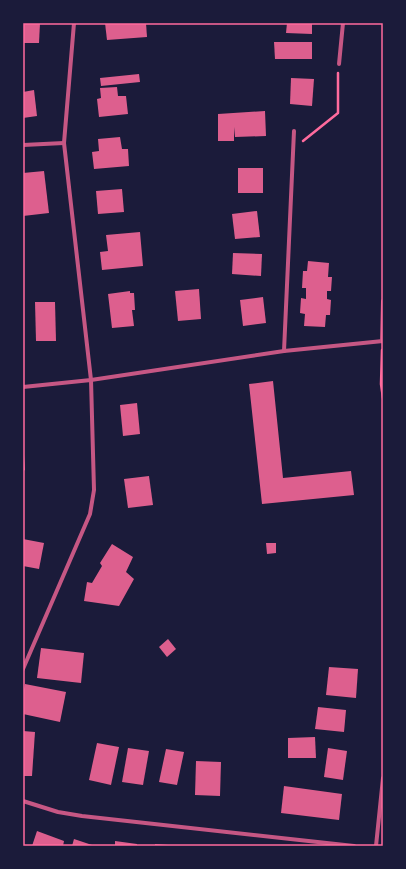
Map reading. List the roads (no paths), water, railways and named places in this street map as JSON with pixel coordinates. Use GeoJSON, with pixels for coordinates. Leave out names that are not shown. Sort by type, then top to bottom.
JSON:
{"type":"FeatureCollection","features":[{"type":"Feature","properties":{"kind":"street"},"geometry":{"type":"LineString","coordinates":[[23,669],[90,514],[94,490],[91,380],[64,143],[74,23]]}},
{"type":"Feature","properties":{"kind":"street"},"geometry":{"type":"LineString","coordinates":[[339,64],[343,23]]}},
{"type":"Feature","properties":{"kind":"street"},"geometry":{"type":"LineString","coordinates":[[284,351],[294,130]]}},
{"type":"Feature","properties":{"kind":"street"},"geometry":{"type":"LineString","coordinates":[[23,145],[64,143]]}},
{"type":"Feature","properties":{"kind":"street"},"geometry":{"type":"LineString","coordinates":[[23,387],[91,380],[284,351],[383,341],[383,301]]}},
{"type":"Feature","properties":{"kind":"street"},"geometry":{"type":"LineString","coordinates":[[376,846],[383,778]]}},
{"type":"Feature","properties":{"kind":"street"},"geometry":{"type":"LineString","coordinates":[[23,800],[58,812],[76,815],[354,846]]}}]}
